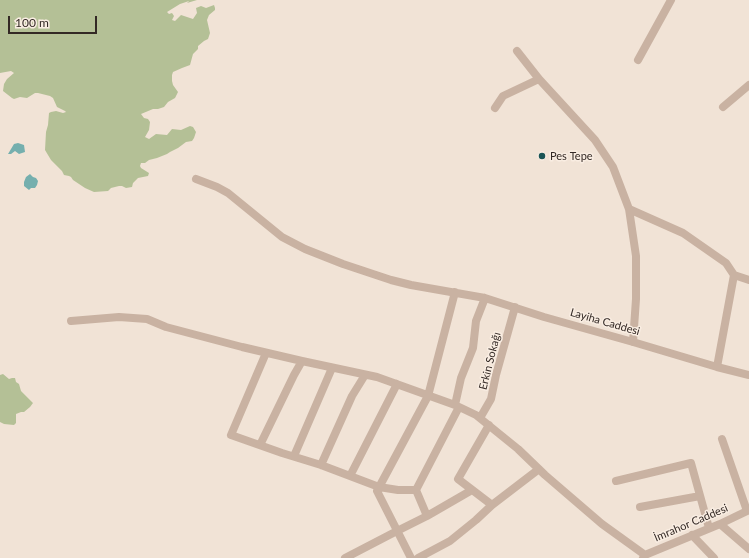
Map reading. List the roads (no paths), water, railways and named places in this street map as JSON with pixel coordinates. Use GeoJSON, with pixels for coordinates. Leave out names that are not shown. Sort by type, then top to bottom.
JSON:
{"type":"FeatureCollection","features":[{"type":"Feature","properties":{"kind":"street"},"geometry":{"type":"LineString","coordinates":[[638,60],[671,0]]}},
{"type":"Feature","properties":{"kind":"street"},"geometry":{"type":"LineString","coordinates":[[517,51],[539,79],[595,140],[613,166],[629,209],[636,256],[636,299],[633,342]]}},
{"type":"Feature","properties":{"kind":"street"},"geometry":{"type":"LineString","coordinates":[[495,108],[503,96],[539,79]]}},
{"type":"Feature","properties":{"kind":"street"},"geometry":{"type":"LineString","coordinates":[[723,107],[749,85]]}},
{"type":"Feature","properties":{"kind":"street","name":"Layiha Caddesi"},"geometry":{"type":"LineString","coordinates":[[196,180],[217,187],[228,193],[282,237],[305,249],[343,264],[411,285],[485,298],[544,317],[749,375]]}},
{"type":"Feature","properties":{"kind":"street"},"geometry":{"type":"LineString","coordinates":[[629,209],[683,233],[726,263],[734,275],[749,280]]}},
{"type":"Feature","properties":{"kind":"street"},"geometry":{"type":"LineString","coordinates":[[717,367],[734,275]]}},
{"type":"Feature","properties":{"kind":"street"},"geometry":{"type":"LineString","coordinates":[[411,558],[377,491],[428,396],[455,292]]}},
{"type":"Feature","properties":{"kind":"street"},"geometry":{"type":"LineString","coordinates":[[427,516],[416,490],[457,406],[461,378],[473,348],[476,321],[485,298]]}},
{"type":"Feature","properties":{"kind":"street","name":"Erkin Sokağı"},"geometry":{"type":"LineString","coordinates":[[480,418],[492,399],[496,375],[515,307]]}},
{"type":"Feature","properties":{"kind":"street"},"geometry":{"type":"LineString","coordinates":[[71,321],[119,317],[147,319],[166,327],[242,347],[377,377],[457,406],[476,415],[489,425],[602,524],[644,556]]}},
{"type":"Feature","properties":{"kind":"street"},"geometry":{"type":"LineString","coordinates":[[266,353],[231,435],[321,465],[379,488],[416,490]]}},
{"type":"Feature","properties":{"kind":"street"},"geometry":{"type":"LineString","coordinates":[[260,445],[302,361]]}},
{"type":"Feature","properties":{"kind":"street"},"geometry":{"type":"LineString","coordinates":[[294,456],[332,368]]}},
{"type":"Feature","properties":{"kind":"street"},"geometry":{"type":"LineString","coordinates":[[321,465],[352,396],[365,374]]}},
{"type":"Feature","properties":{"kind":"street"},"geometry":{"type":"LineString","coordinates":[[350,476],[397,384]]}},
{"type":"Feature","properties":{"kind":"street"},"geometry":{"type":"LineString","coordinates":[[489,425],[458,479],[492,505]]}},
{"type":"Feature","properties":{"kind":"street"},"geometry":{"type":"LineString","coordinates":[[722,439],[748,511]]}},
{"type":"Feature","properties":{"kind":"street"},"geometry":{"type":"LineString","coordinates":[[616,481],[691,463],[709,528]]}},
{"type":"Feature","properties":{"kind":"street"},"geometry":{"type":"LineString","coordinates":[[419,558],[450,542],[492,505],[539,469]]}},
{"type":"Feature","properties":{"kind":"street"},"geometry":{"type":"LineString","coordinates":[[345,558],[396,530],[427,516],[472,490]]}},
{"type":"Feature","properties":{"kind":"street"},"geometry":{"type":"LineString","coordinates":[[640,507],[700,496]]}},
{"type":"Feature","properties":{"kind":"street","name":"İmrahor Caddesi"},"geometry":{"type":"LineString","coordinates":[[644,556],[748,511]]}},
{"type":"Feature","properties":{"kind":"street"},"geometry":{"type":"LineString","coordinates":[[720,524],[749,549]]}},
{"type":"Feature","properties":{"kind":"street"},"geometry":{"type":"LineString","coordinates":[[692,536],[714,558]]}},
{"type":"Feature","properties":{"kind":"water"},"geometry":{"type":"Polygon","coordinates":[[[18,143],[24,145],[25,152],[19,154],[15,151],[8,154],[14,144],[18,143]]]}},
{"type":"Feature","properties":{"kind":"water"},"geometry":{"type":"Polygon","coordinates":[[[30,174],[38,181],[35,188],[31,188],[29,190],[24,186],[24,182],[26,177],[30,174]]]}},
{"type":"Feature","properties":{"kind":"place","name":"Pes Tepe"},"geometry":{"type":"Point","coordinates":[542,156]}}]}
